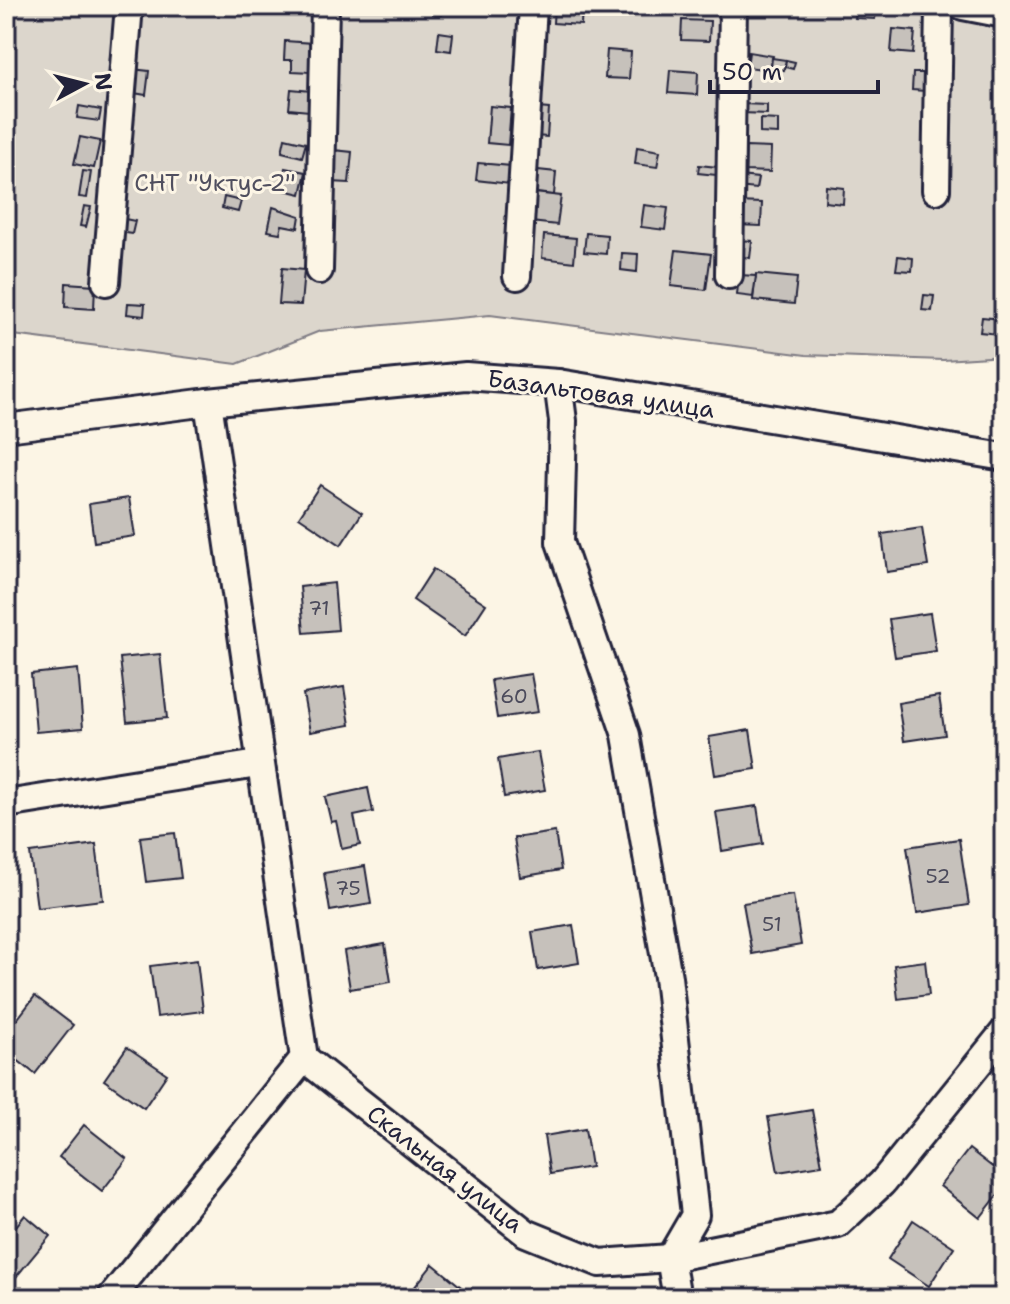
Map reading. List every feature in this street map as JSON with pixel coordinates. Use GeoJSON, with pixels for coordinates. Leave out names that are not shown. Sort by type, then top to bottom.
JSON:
{"type":"FeatureCollection","features":[{"type":"Feature","properties":{"kind":"street"},"geometry":{"type":"LineString","coordinates":[[106,282],[129,6]]}},
{"type":"Feature","properties":{"kind":"street"},"geometry":{"type":"LineString","coordinates":[[319,270],[325,6]]}},
{"type":"Feature","properties":{"kind":"street"},"geometry":{"type":"LineString","coordinates":[[517,276],[533,6]]}},
{"type":"Feature","properties":{"kind":"street"},"geometry":{"type":"LineString","coordinates":[[729,275],[733,6]]}},
{"type":"Feature","properties":{"kind":"street"},"geometry":{"type":"LineString","coordinates":[[936,190],[939,6]]}},
{"type":"Feature","properties":{"kind":"street"},"geometry":{"type":"LineString","coordinates":[[963,6],[1004,14]]}},
{"type":"Feature","properties":{"kind":"street","name":"Базальтовая улица"},"geometry":{"type":"LineString","coordinates":[[6,428],[208,402],[466,376],[558,383],[1004,457]]}},
{"type":"Feature","properties":{"kind":"street"},"geometry":{"type":"LineString","coordinates":[[558,383],[563,421],[560,542],[626,735],[668,977],[695,1215],[670,1258],[677,1298]]}},
{"type":"Feature","properties":{"kind":"street"},"geometry":{"type":"LineString","coordinates":[[111,1298],[304,1058],[258,764],[208,402]]}},
{"type":"Feature","properties":{"kind":"street"},"geometry":{"type":"LineString","coordinates":[[6,804],[258,764]]}},
{"type":"Feature","properties":{"kind":"street","name":"Скальная улица"},"geometry":{"type":"LineString","coordinates":[[304,1058],[526,1233],[600,1263],[670,1258],[838,1224],[882,1183],[1004,1032]]}},
{"type":"Feature","properties":{"kind":"green space","name":"СНТ \"Уктус-2\""},"geometry":{"type":"Polygon","coordinates":[[[6,6],[1004,6],[1004,356],[943,360],[806,355],[490,315],[320,331],[237,364],[6,334],[6,6]]]}},
{"type":"Feature","properties":{"kind":"building"},"geometry":{"type":"Polygon","coordinates":[[[434,6],[443,6],[442,15],[433,14],[434,6]]]}},
{"type":"Feature","properties":{"kind":"building"},"geometry":{"type":"Polygon","coordinates":[[[554,6],[582,6],[581,25],[553,23],[554,6]]]}},
{"type":"Feature","properties":{"kind":"building"},"geometry":{"type":"Polygon","coordinates":[[[856,6],[877,6],[875,19],[855,18],[856,6]]]}},
{"type":"Feature","properties":{"kind":"building"},"geometry":{"type":"Polygon","coordinates":[[[682,20],[710,21],[709,41],[681,40],[682,20]]]}},
{"type":"Feature","properties":{"kind":"building"},"geometry":{"type":"Polygon","coordinates":[[[893,29],[915,31],[913,54],[891,52],[893,29]]]}},
{"type":"Feature","properties":{"kind":"building"},"geometry":{"type":"Polygon","coordinates":[[[439,32],[453,34],[451,51],[437,49],[439,32]]]}},
{"type":"Feature","properties":{"kind":"building"},"geometry":{"type":"Polygon","coordinates":[[[285,41],[313,43],[311,72],[292,71],[292,60],[284,60],[285,41]]]}},
{"type":"Feature","properties":{"kind":"building"},"geometry":{"type":"Polygon","coordinates":[[[607,50],[631,52],[629,79],[605,78],[607,50]]]}},
{"type":"Feature","properties":{"kind":"building"},"geometry":{"type":"Polygon","coordinates":[[[749,52],[773,56],[770,70],[747,67],[749,52]]]}},
{"type":"Feature","properties":{"kind":"building"},"geometry":{"type":"Polygon","coordinates":[[[772,58],[786,60],[784,70],[771,68],[772,58]]]}},
{"type":"Feature","properties":{"kind":"building"},"geometry":{"type":"Polygon","coordinates":[[[786,60],[795,62],[793,69],[785,67],[786,60]]]}},
{"type":"Feature","properties":{"kind":"building"},"geometry":{"type":"Polygon","coordinates":[[[132,69],[149,71],[146,95],[128,92],[132,69]]]}},
{"type":"Feature","properties":{"kind":"building"},"geometry":{"type":"Polygon","coordinates":[[[670,70],[698,72],[697,95],[668,93],[670,70]]]}},
{"type":"Feature","properties":{"kind":"building"},"geometry":{"type":"Polygon","coordinates":[[[913,73],[926,73],[925,91],[912,90],[913,73]]]}},
{"type":"Feature","properties":{"kind":"building"},"geometry":{"type":"Polygon","coordinates":[[[291,89],[311,91],[309,111],[289,109],[291,89]]]}},
{"type":"Feature","properties":{"kind":"building"},"geometry":{"type":"Polygon","coordinates":[[[742,104],[767,105],[767,114],[742,113],[742,104]]]}},
{"type":"Feature","properties":{"kind":"building"},"geometry":{"type":"Polygon","coordinates":[[[79,106],[101,110],[99,121],[77,118],[79,106]]]}},
{"type":"Feature","properties":{"kind":"building"},"geometry":{"type":"Polygon","coordinates":[[[490,106],[511,108],[508,145],[487,143],[490,106]]]}},
{"type":"Feature","properties":{"kind":"building"},"geometry":{"type":"Polygon","coordinates":[[[538,108],[549,109],[547,137],[536,136],[538,108]]]}},
{"type":"Feature","properties":{"kind":"building"},"geometry":{"type":"Polygon","coordinates":[[[760,119],[778,120],[778,134],[760,133],[760,119]]]}},
{"type":"Feature","properties":{"kind":"building"},"geometry":{"type":"Polygon","coordinates":[[[80,137],[100,141],[94,168],[74,164],[80,137]]]}},
{"type":"Feature","properties":{"kind":"building"},"geometry":{"type":"Polygon","coordinates":[[[285,138],[306,143],[302,157],[282,152],[285,138]]]}},
{"type":"Feature","properties":{"kind":"building"},"geometry":{"type":"Polygon","coordinates":[[[637,147],[660,151],[657,167],[635,164],[637,147]]]}},
{"type":"Feature","properties":{"kind":"building"},"geometry":{"type":"Polygon","coordinates":[[[746,147],[771,148],[770,172],[745,171],[746,147]]]}},
{"type":"Feature","properties":{"kind":"building"},"geometry":{"type":"Polygon","coordinates":[[[334,150],[352,152],[349,183],[331,182],[334,150]]]}},
{"type":"Feature","properties":{"kind":"building"},"geometry":{"type":"Polygon","coordinates":[[[478,163],[511,166],[510,184],[476,180],[478,163]]]}},
{"type":"Feature","properties":{"kind":"building"},"geometry":{"type":"Polygon","coordinates":[[[699,165],[717,167],[716,175],[698,173],[699,165]]]}},
{"type":"Feature","properties":{"kind":"building"},"geometry":{"type":"Polygon","coordinates":[[[285,168],[306,172],[301,194],[280,189],[285,168]]]}},
{"type":"Feature","properties":{"kind":"building"},"geometry":{"type":"Polygon","coordinates":[[[538,170],[556,172],[554,195],[536,193],[538,170]]]}},
{"type":"Feature","properties":{"kind":"building"},"geometry":{"type":"Polygon","coordinates":[[[83,171],[91,172],[87,198],[79,197],[83,171]]]}},
{"type":"Feature","properties":{"kind":"building"},"geometry":{"type":"Polygon","coordinates":[[[739,176],[758,178],[756,189],[738,187],[739,176]]]}},
{"type":"Feature","properties":{"kind":"building"},"geometry":{"type":"Polygon","coordinates":[[[826,186],[844,188],[843,204],[825,202],[826,186]]]}},
{"type":"Feature","properties":{"kind":"building"},"geometry":{"type":"Polygon","coordinates":[[[534,193],[561,196],[557,225],[531,222],[534,193]]]}},
{"type":"Feature","properties":{"kind":"building"},"geometry":{"type":"Polygon","coordinates":[[[224,197],[241,201],[238,212],[222,208],[224,197]]]}},
{"type":"Feature","properties":{"kind":"building"},"geometry":{"type":"Polygon","coordinates":[[[737,202],[762,203],[761,226],[736,225],[737,202]]]}},
{"type":"Feature","properties":{"kind":"building"},"geometry":{"type":"Polygon","coordinates":[[[644,205],[668,208],[665,230],[641,227],[644,205]]]}},
{"type":"Feature","properties":{"kind":"building"},"geometry":{"type":"Polygon","coordinates":[[[84,206],[91,207],[86,227],[80,226],[84,206]]]}},
{"type":"Feature","properties":{"kind":"building"},"geometry":{"type":"Polygon","coordinates":[[[273,207],[300,216],[298,228],[282,225],[280,233],[268,231],[273,207]]]}},
{"type":"Feature","properties":{"kind":"building"},"geometry":{"type":"Polygon","coordinates":[[[120,218],[135,221],[132,234],[118,232],[120,218]]]}},
{"type":"Feature","properties":{"kind":"building"},"geometry":{"type":"Polygon","coordinates":[[[586,233],[607,235],[606,254],[584,252],[586,233]]]}},
{"type":"Feature","properties":{"kind":"building"},"geometry":{"type":"Polygon","coordinates":[[[544,235],[576,238],[574,262],[542,258],[544,235]]]}},
{"type":"Feature","properties":{"kind":"building"},"geometry":{"type":"Polygon","coordinates":[[[740,240],[752,241],[750,258],[738,256],[740,240]]]}},
{"type":"Feature","properties":{"kind":"building"},"geometry":{"type":"Polygon","coordinates":[[[676,250],[711,254],[706,290],[671,286],[676,250]]]}},
{"type":"Feature","properties":{"kind":"building"},"geometry":{"type":"Polygon","coordinates":[[[622,253],[638,254],[637,272],[621,270],[622,253]]]}},
{"type":"Feature","properties":{"kind":"building"},"geometry":{"type":"Polygon","coordinates":[[[898,256],[913,258],[912,271],[896,270],[898,256]]]}},
{"type":"Feature","properties":{"kind":"building"},"geometry":{"type":"Polygon","coordinates":[[[282,268],[304,270],[301,305],[279,304],[282,268]]]}},
{"type":"Feature","properties":{"kind":"building"},"geometry":{"type":"Polygon","coordinates":[[[756,274],[797,278],[794,304],[753,300],[756,274]]]}},
{"type":"Feature","properties":{"kind":"building"},"geometry":{"type":"Polygon","coordinates":[[[739,275],[756,276],[753,297],[737,295],[739,275]]]}},
{"type":"Feature","properties":{"kind":"building"},"geometry":{"type":"Polygon","coordinates":[[[66,283],[95,285],[94,309],[65,307],[66,283]]]}},
{"type":"Feature","properties":{"kind":"building"},"geometry":{"type":"Polygon","coordinates":[[[924,295],[934,296],[932,311],[922,310],[924,295]]]}},
{"type":"Feature","properties":{"kind":"building"},"geometry":{"type":"Polygon","coordinates":[[[128,303],[145,304],[144,316],[127,314],[128,303]]]}},
{"type":"Feature","properties":{"kind":"building"},"geometry":{"type":"Polygon","coordinates":[[[982,317],[1001,319],[998,334],[980,332],[982,317]]]}},
{"type":"Feature","properties":{"kind":"building"},"geometry":{"type":"Polygon","coordinates":[[[320,485],[362,513],[341,545],[299,517],[320,485]]]}},
{"type":"Feature","properties":{"kind":"building"},"geometry":{"type":"Polygon","coordinates":[[[129,498],[135,536],[94,542],[89,504],[129,498]]]}},
{"type":"Feature","properties":{"kind":"building"},"geometry":{"type":"Polygon","coordinates":[[[922,528],[928,566],[887,572],[882,534],[922,528]]]}},
{"type":"Feature","properties":{"kind":"building"},"geometry":{"type":"Polygon","coordinates":[[[433,569],[486,604],[465,636],[413,600],[433,569]]]}},
{"type":"Feature","properties":{"kind":"building"},"geometry":{"type":"Polygon","coordinates":[[[334,583],[338,630],[304,633],[300,587],[334,583]]]}},
{"type":"Feature","properties":{"kind":"building"},"geometry":{"type":"Polygon","coordinates":[[[930,613],[936,651],[895,657],[889,619],[930,613]]]}},
{"type":"Feature","properties":{"kind":"building"},"geometry":{"type":"Polygon","coordinates":[[[160,654],[167,718],[127,722],[120,658],[160,654]]]}},
{"type":"Feature","properties":{"kind":"building"},"geometry":{"type":"Polygon","coordinates":[[[78,669],[83,728],[36,732],[31,674],[78,669]]]}},
{"type":"Feature","properties":{"kind":"building"},"geometry":{"type":"Polygon","coordinates":[[[531,674],[538,712],[497,718],[491,680],[531,674]]]}},
{"type":"Feature","properties":{"kind":"building"},"geometry":{"type":"Polygon","coordinates":[[[344,687],[350,725],[310,732],[303,694],[344,687]]]}},
{"type":"Feature","properties":{"kind":"building"},"geometry":{"type":"Polygon","coordinates":[[[939,696],[945,735],[904,741],[898,703],[939,696]]]}},
{"type":"Feature","properties":{"kind":"building"},"geometry":{"type":"Polygon","coordinates":[[[750,730],[756,769],[715,775],[709,737],[750,730]]]}},
{"type":"Feature","properties":{"kind":"building"},"geometry":{"type":"Polygon","coordinates":[[[538,752],[545,790],[504,797],[498,759],[538,752]]]}},
{"type":"Feature","properties":{"kind":"building"},"geometry":{"type":"Polygon","coordinates":[[[368,788],[373,812],[354,816],[360,845],[342,849],[336,821],[331,822],[325,797],[368,788]]]}},
{"type":"Feature","properties":{"kind":"building"},"geometry":{"type":"Polygon","coordinates":[[[757,806],[763,844],[722,851],[716,812],[757,806]]]}},
{"type":"Feature","properties":{"kind":"building"},"geometry":{"type":"Polygon","coordinates":[[[555,832],[561,870],[520,877],[514,838],[555,832]]]}},
{"type":"Feature","properties":{"kind":"building"},"geometry":{"type":"Polygon","coordinates":[[[175,833],[181,878],[146,882],[140,837],[175,833]]]}},
{"type":"Feature","properties":{"kind":"building"},"geometry":{"type":"Polygon","coordinates":[[[959,839],[969,905],[917,913],[907,847],[959,839]]]}},
{"type":"Feature","properties":{"kind":"building"},"geometry":{"type":"Polygon","coordinates":[[[96,844],[103,900],[37,908],[30,853],[96,844]]]}},
{"type":"Feature","properties":{"kind":"building"},"geometry":{"type":"Polygon","coordinates":[[[365,866],[371,904],[330,911],[324,873],[365,866]]]}},
{"type":"Feature","properties":{"kind":"building"},"geometry":{"type":"Polygon","coordinates":[[[793,895],[801,945],[752,954],[743,903],[793,895]]]}},
{"type":"Feature","properties":{"kind":"building"},"geometry":{"type":"Polygon","coordinates":[[[573,925],[579,963],[538,970],[532,932],[573,925]]]}},
{"type":"Feature","properties":{"kind":"building"},"geometry":{"type":"Polygon","coordinates":[[[385,944],[391,982],[350,989],[344,951],[385,944]]]}},
{"type":"Feature","properties":{"kind":"building"},"geometry":{"type":"Polygon","coordinates":[[[197,960],[203,1011],[157,1017],[150,966],[197,960]]]}},
{"type":"Feature","properties":{"kind":"building"},"geometry":{"type":"Polygon","coordinates":[[[925,961],[929,995],[898,999],[894,965],[925,961]]]}},
{"type":"Feature","properties":{"kind":"building"},"geometry":{"type":"Polygon","coordinates":[[[35,996],[73,1025],[35,1074],[6,1051],[6,1034],[35,996]]]}},
{"type":"Feature","properties":{"kind":"building"},"geometry":{"type":"Polygon","coordinates":[[[127,1047],[167,1074],[144,1108],[104,1080],[127,1047]]]}},
{"type":"Feature","properties":{"kind":"building"},"geometry":{"type":"Polygon","coordinates":[[[812,1110],[822,1165],[778,1172],[768,1117],[812,1110]]]}},
{"type":"Feature","properties":{"kind":"building"},"geometry":{"type":"Polygon","coordinates":[[[84,1125],[127,1159],[102,1191],[59,1157],[84,1125]]]}},
{"type":"Feature","properties":{"kind":"building"},"geometry":{"type":"Polygon","coordinates":[[[585,1129],[591,1167],[550,1174],[544,1136],[585,1129]]]}},
{"type":"Feature","properties":{"kind":"building"},"geometry":{"type":"Polygon","coordinates":[[[969,1149],[1004,1176],[1004,1187],[980,1218],[940,1186],[969,1149]]]}},
{"type":"Feature","properties":{"kind":"building"},"geometry":{"type":"Polygon","coordinates":[[[25,1215],[50,1236],[11,1283],[6,1279],[6,1238],[25,1215]]]}},
{"type":"Feature","properties":{"kind":"building"},"geometry":{"type":"Polygon","coordinates":[[[913,1220],[954,1247],[929,1286],[888,1259],[913,1220]]]}},
{"type":"Feature","properties":{"kind":"building"},"geometry":{"type":"Polygon","coordinates":[[[433,1264],[471,1295],[469,1298],[406,1298],[433,1264]]]}}]}
